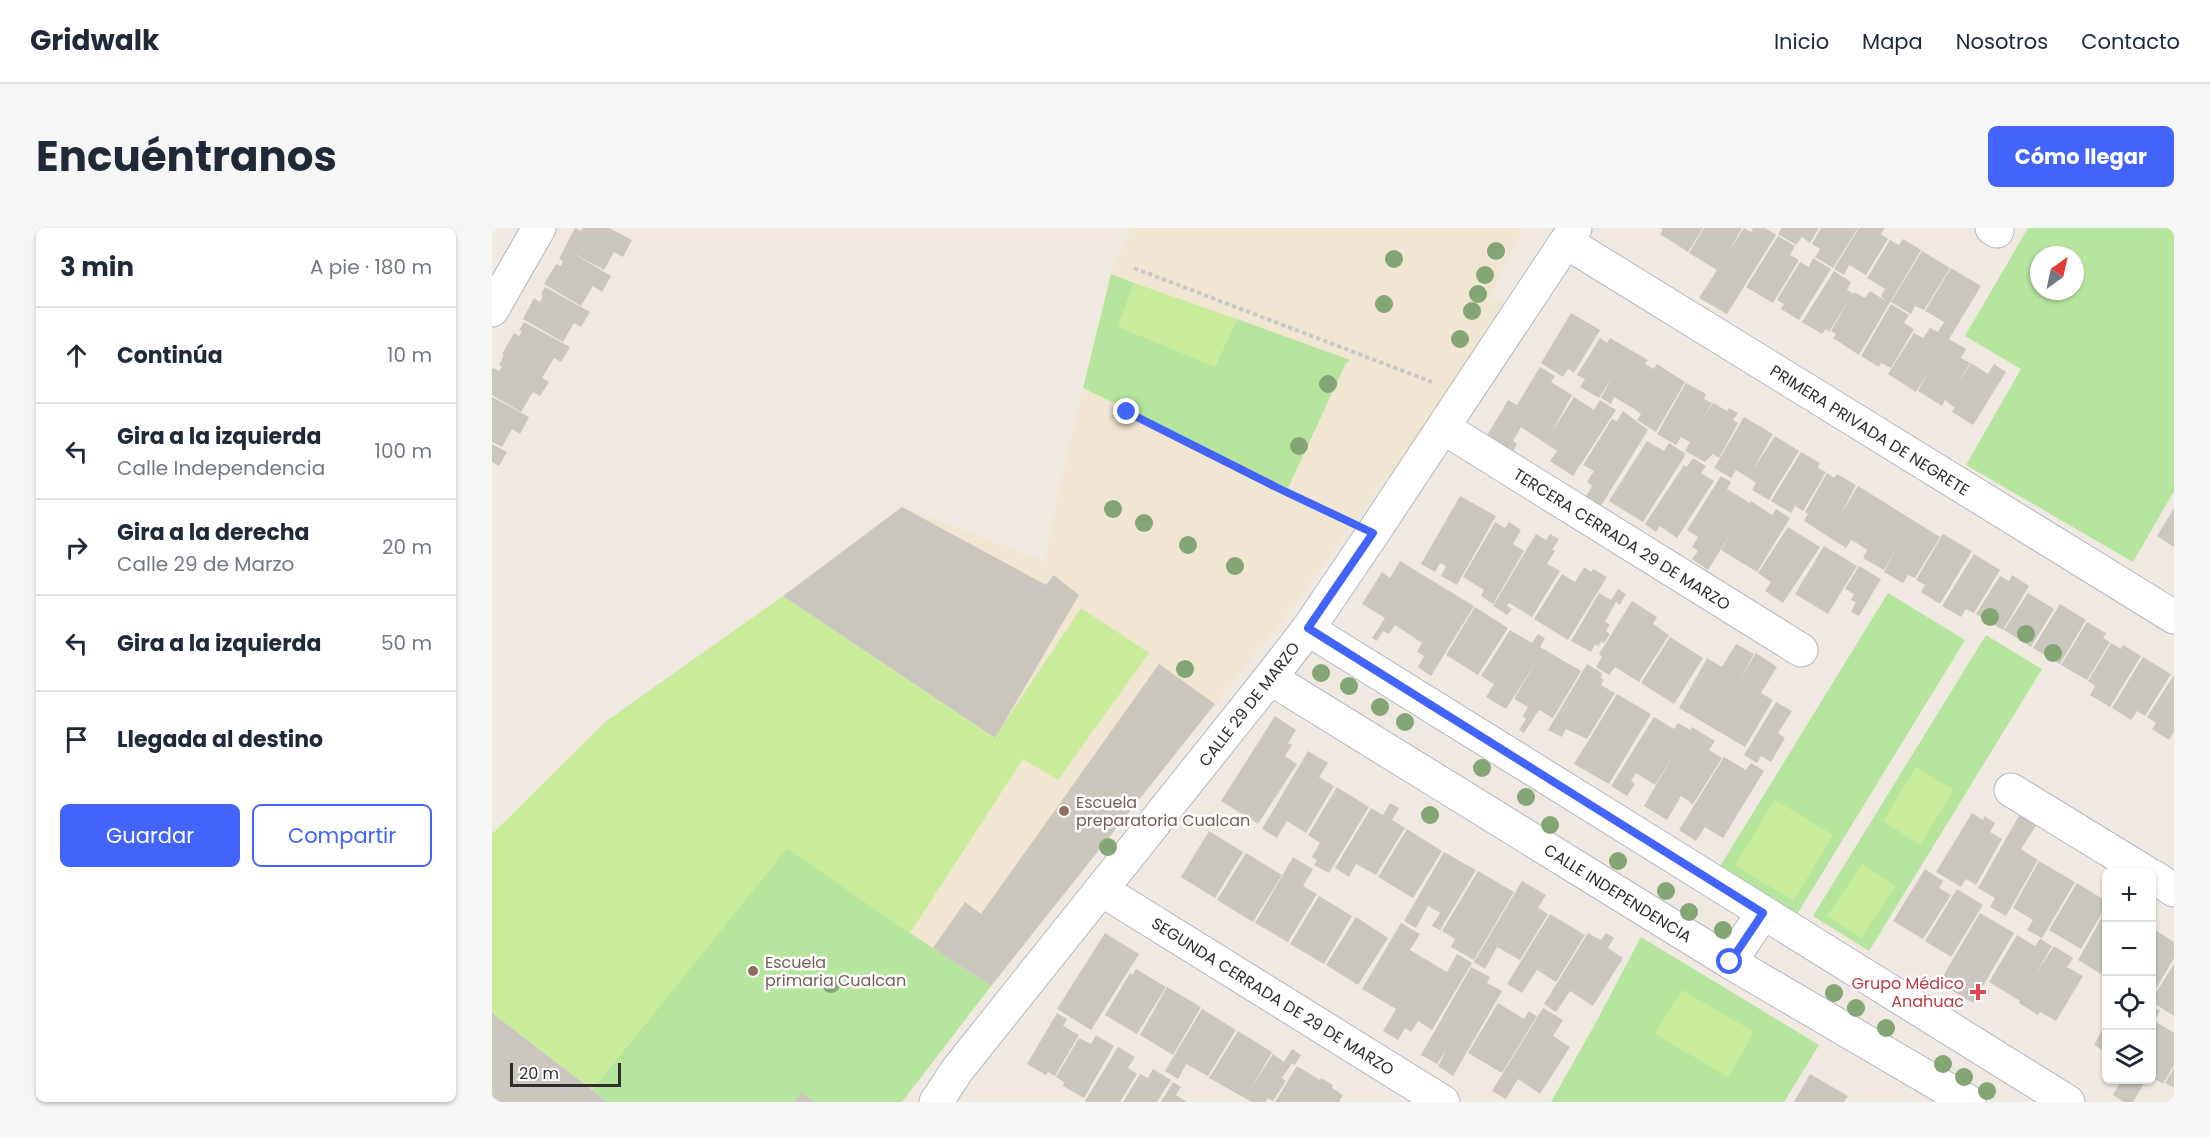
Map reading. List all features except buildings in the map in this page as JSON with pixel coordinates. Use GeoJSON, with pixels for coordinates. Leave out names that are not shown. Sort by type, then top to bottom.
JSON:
{"type":"FeatureCollection","features":[{"type":"Feature","properties":{"kind":"street"},"geometry":{"type":"LineString","coordinates":[[492,310],[538,228]]}},
{"type":"Feature","properties":{"kind":"street","name":"CALLE 29 DE MARZO"},"geometry":{"type":"LineString","coordinates":[[949,1098],[958,1070],[1308,628],[1466,396],[1571,235]]}},
{"type":"Feature","properties":{"kind":"street","name":"PRIMERA PRIVADA DE NEGRETE"},"geometry":{"type":"LineString","coordinates":[[1571,235],[2174,617]]}},
{"type":"Feature","properties":{"kind":"street","name":"TERCERA CERRADA 29 DE MARZO"},"geometry":{"type":"LineString","coordinates":[[1444,428],[1801,650]]}},
{"type":"Feature","properties":{"kind":"street"},"geometry":{"type":"LineString","coordinates":[[1308,628],[2068,1102]]}},
{"type":"Feature","properties":{"kind":"street","name":"CALLE INDEPENDENCIA"},"geometry":{"type":"LineString","coordinates":[[1270,678],[1730,962],[1969,1102]]}},
{"type":"Feature","properties":{"kind":"street"},"geometry":{"type":"LineString","coordinates":[[2011,790],[2137,868]]}},
{"type":"Feature","properties":{"kind":"street"},"geometry":{"type":"LineString","coordinates":[[2156,879],[2174,890]]}},
{"type":"Feature","properties":{"kind":"street","name":"SEGUNDA CERRADA DE 29 DE MARZO"},"geometry":{"type":"LineString","coordinates":[[1102,890],[1443,1102]]}},
{"type":"Feature","properties":{"kind":"street"},"geometry":{"type":"LineString","coordinates":[[1730,962],[1763,913]]}},
{"type":"Feature","properties":{"kind":"path"},"geometry":{"type":"LineString","coordinates":[[1134,268],[1282,323],[1466,396]]}},
{"type":"Feature","properties":{"kind":"path"},"geometry":{"type":"LineString","coordinates":[[1127,412],[1373,533]]}},
{"type":"Feature","properties":{"kind":"shaded area"},"geometry":{"type":"Polygon","coordinates":[[[1131,228],[1522,228],[1491,298],[1503,303],[1445,398],[1303,594],[1023,945],[902,1102],[492,1102],[492,834],[605,722],[783,596],[902,507],[1045,561],[1063,472],[1111,274],[1131,228]]]}},
{"type":"Feature","properties":{"kind":"green space"},"geometry":{"type":"Polygon","coordinates":[[[2028,228],[2174,228],[2174,491],[2133,562],[1966,465],[2021,369],[1965,336],[2028,228]]]}},
{"type":"Feature","properties":{"kind":"green space"},"geometry":{"type":"Polygon","coordinates":[[[1111,274],[1134,283],[1119,327],[1215,366],[1237,319],[1350,360],[1346,363],[1288,488],[1083,388],[1111,274]]]}},
{"type":"Feature","properties":{"kind":"green space"},"geometry":{"type":"Polygon","coordinates":[[[1134,283],[1237,319],[1214,367],[1118,326],[1134,283]]]}},
{"type":"Feature","properties":{"kind":"green space"},"geometry":{"type":"Polygon","coordinates":[[[1888,593],[1965,640],[1796,916],[1719,868],[1888,593]]]}},
{"type":"Feature","properties":{"kind":"green space"},"geometry":{"type":"Polygon","coordinates":[[[783,596],[994,738],[1081,608],[1149,653],[1058,780],[1023,759],[910,933],[787,848],[592,1090],[492,1013],[492,834],[605,722],[783,596]]]}},
{"type":"Feature","properties":{"kind":"green space"},"geometry":{"type":"Polygon","coordinates":[[[1986,635],[2042,669],[1869,951],[1813,916],[1986,635]]]}},
{"type":"Feature","properties":{"kind":"green space"},"geometry":{"type":"Polygon","coordinates":[[[1916,767],[1954,790],[1920,845],[1883,821],[1916,767]]]}},
{"type":"Feature","properties":{"kind":"green space"},"geometry":{"type":"Polygon","coordinates":[[[1775,800],[1833,835],[1793,901],[1735,865],[1775,800]]]}},
{"type":"Feature","properties":{"kind":"green space"},"geometry":{"type":"Polygon","coordinates":[[[787,848],[991,986],[902,1102],[815,1102],[801,1093],[794,1102],[608,1102],[592,1090],[787,848]]]}},
{"type":"Feature","properties":{"kind":"green space"},"geometry":{"type":"Polygon","coordinates":[[[1862,864],[1895,886],[1861,938],[1827,916],[1862,864]]]}},
{"type":"Feature","properties":{"kind":"green space"},"geometry":{"type":"Polygon","coordinates":[[[1641,937],[1819,1045],[1784,1102],[1551,1102],[1641,937]]]}},
{"type":"Feature","properties":{"kind":"green space"},"geometry":{"type":"Polygon","coordinates":[[[1682,990],[1754,1032],[1728,1077],[1655,1034],[1682,990]]]}},
{"type":"Feature","properties":{"kind":"place","name":"Escuela preparatoria Cualcan"},"geometry":{"type":"Point","coordinates":[1064,811]}},
{"type":"Feature","properties":{"kind":"place","name":"Escuela primaria Cualcan"},"geometry":{"type":"Point","coordinates":[753,971]}},
{"type":"Feature","properties":{"kind":"place","name":"Grupo Médico Anahuac"},"geometry":{"type":"Point","coordinates":[1978,992]}},
{"type":"Feature","properties":{"kind":"route"},"geometry":{"type":"LineString","coordinates":[[1127,412],[1373,533],[1308,628],[1763,913],[1730,962]]}}]}
